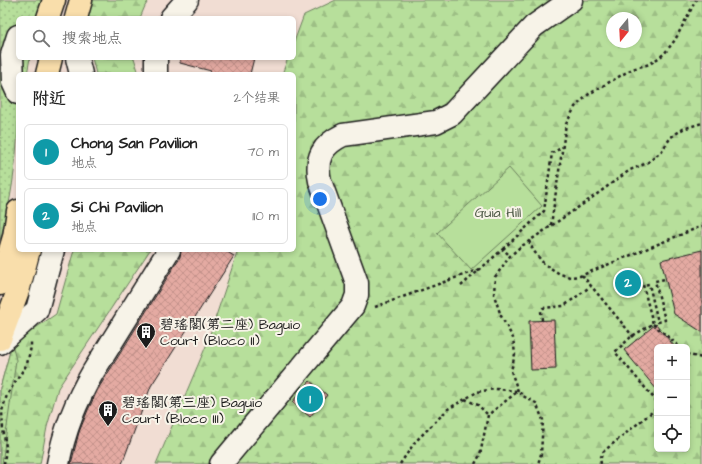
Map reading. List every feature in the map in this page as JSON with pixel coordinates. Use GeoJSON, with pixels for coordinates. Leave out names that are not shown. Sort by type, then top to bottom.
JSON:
{"type":"FeatureCollection","features":[{"type":"Feature","properties":{"kind":"main road"},"geometry":{"type":"LineString","coordinates":[[49,16],[54,0]]}},
{"type":"Feature","properties":{"kind":"main road"},"geometry":{"type":"LineString","coordinates":[[63,16],[67,0]]}},
{"type":"Feature","properties":{"kind":"main road"},"geometry":{"type":"LineString","coordinates":[[77,16],[81,0]]}},
{"type":"Feature","properties":{"kind":"main road"},"geometry":{"type":"LineString","coordinates":[[0,284],[14,237],[16,224]]}},
{"type":"Feature","properties":{"kind":"main road"},"geometry":{"type":"LineString","coordinates":[[0,339],[19,288],[28,252]]}},
{"type":"Feature","properties":{"kind":"street"},"geometry":{"type":"LineString","coordinates":[[172,16],[187,0]]}},
{"type":"Feature","properties":{"kind":"street"},"geometry":{"type":"LineString","coordinates":[[221,464],[353,306],[357,295],[357,283],[320,181],[318,170],[319,159],[324,148],[333,140],[343,135],[436,122],[452,114],[534,26],[571,0]]}},
{"type":"Feature","properties":{"kind":"street"},"geometry":{"type":"LineString","coordinates":[[16,42],[12,55],[13,82],[16,89]]}},
{"type":"Feature","properties":{"kind":"street"},"geometry":{"type":"LineString","coordinates":[[78,60],[80,72]]}},
{"type":"Feature","properties":{"kind":"street"},"geometry":{"type":"LineString","coordinates":[[156,60],[156,72]]}},
{"type":"Feature","properties":{"kind":"street"},"geometry":{"type":"LineString","coordinates":[[0,343],[37,310],[52,252]]}},
{"type":"Feature","properties":{"kind":"street"},"geometry":{"type":"LineString","coordinates":[[58,464],[67,428],[82,390],[168,252]]}},
{"type":"Feature","properties":{"kind":"path"},"geometry":{"type":"LineString","coordinates":[[551,226],[566,124],[575,107],[589,94],[632,69],[650,64],[664,54],[675,40],[696,0]]}},
{"type":"Feature","properties":{"kind":"path"},"geometry":{"type":"LineString","coordinates":[[538,464],[541,454],[543,420],[536,404],[518,391],[512,371],[515,354],[513,338],[501,316],[494,295],[495,277],[510,256],[529,241],[630,170],[647,164],[661,152],[671,137],[683,129],[702,123]]}},
{"type":"Feature","properties":{"kind":"path"},"geometry":{"type":"LineString","coordinates":[[461,286],[544,211],[552,154],[563,147]]}},
{"type":"Feature","properties":{"kind":"path"},"geometry":{"type":"LineString","coordinates":[[529,241],[533,250],[544,264],[554,271],[570,277],[580,276],[702,226]]}},
{"type":"Feature","properties":{"kind":"path"},"geometry":{"type":"LineString","coordinates":[[503,248],[510,256]]}},
{"type":"Feature","properties":{"kind":"path"},"geometry":{"type":"LineString","coordinates":[[372,308],[480,269]]}},
{"type":"Feature","properties":{"kind":"path"},"geometry":{"type":"LineString","coordinates":[[582,275],[636,340]]}},
{"type":"Feature","properties":{"kind":"path"},"geometry":{"type":"LineString","coordinates":[[665,278],[655,281],[665,320],[658,322],[649,284],[643,285],[653,324],[676,344]]}},
{"type":"Feature","properties":{"kind":"path"},"geometry":{"type":"LineString","coordinates":[[542,320],[541,311],[544,308],[564,306],[591,286]]}},
{"type":"Feature","properties":{"kind":"path"},"geometry":{"type":"LineString","coordinates":[[4,464],[6,447],[2,411],[7,395],[27,364],[31,347],[28,318]]}},
{"type":"Feature","properties":{"kind":"path"},"geometry":{"type":"LineString","coordinates":[[653,324],[632,336],[615,352],[654,398]]}},
{"type":"Feature","properties":{"kind":"path"},"geometry":{"type":"LineString","coordinates":[[690,354],[702,358]]}},
{"type":"Feature","properties":{"kind":"path"},"geometry":{"type":"LineString","coordinates":[[400,464],[415,442],[448,409],[464,399],[477,392],[495,389],[518,391]]}},
{"type":"Feature","properties":{"kind":"path"},"geometry":{"type":"LineString","coordinates":[[475,464],[480,455],[488,415],[518,391]]}},
{"type":"Feature","properties":{"kind":"path"},"geometry":{"type":"LineString","coordinates":[[464,399],[478,405],[488,415]]}},
{"type":"Feature","properties":{"kind":"path"},"geometry":{"type":"LineString","coordinates":[[601,464],[601,455],[604,451],[654,410]]}},
{"type":"Feature","properties":{"kind":"green space"},"geometry":{"type":"Polygon","coordinates":[[[0,0],[47,0],[41,16],[16,16],[16,60],[30,60],[27,72],[16,72],[16,155],[10,198],[0,240],[0,0]]]}},
{"type":"Feature","properties":{"kind":"green space"},"geometry":{"type":"Polygon","coordinates":[[[89,0],[149,0],[141,16],[83,16],[89,0]]]}},
{"type":"Feature","properties":{"kind":"green space","name":"Guia Hill"},"geometry":{"type":"Polygon","coordinates":[[[336,0],[702,0],[702,464],[156,464],[206,346],[237,252],[296,252],[296,72],[283,72],[287,60],[296,60],[296,37],[304,15],[336,0]]]}},
{"type":"Feature","properties":{"kind":"green space"},"geometry":{"type":"Polygon","coordinates":[[[92,60],[135,60],[138,72],[96,72],[92,60]]]}},
{"type":"Feature","properties":{"kind":"green space"},"geometry":{"type":"Polygon","coordinates":[[[509,168],[542,206],[471,270],[437,233],[509,168]]]}},
{"type":"Feature","properties":{"kind":"green space"},"geometry":{"type":"Polygon","coordinates":[[[73,252],[149,252],[58,388],[47,427],[40,464],[0,464],[0,388],[12,344],[56,314],[73,252]]]}},
{"type":"Feature","properties":{"kind":"green space"},"geometry":{"type":"Polygon","coordinates":[[[12,344],[16,360],[2,464],[0,464],[0,388],[12,344]]]}},
{"type":"Feature","properties":{"kind":"building"},"geometry":{"type":"Polygon","coordinates":[[[180,60],[254,60],[250,72],[211,72],[180,63],[180,60]]]}},
{"type":"Feature","properties":{"kind":"building"},"geometry":{"type":"Polygon","coordinates":[[[702,250],[702,332],[674,314],[661,260],[702,250]]]}},
{"type":"Feature","properties":{"kind":"building"},"geometry":{"type":"Polygon","coordinates":[[[181,252],[227,252],[234,256],[151,386],[122,464],[71,464],[79,432],[98,389],[180,257],[181,252]]]}},
{"type":"Feature","properties":{"kind":"building"},"geometry":{"type":"Polygon","coordinates":[[[554,320],[556,369],[531,370],[529,321],[554,320]]]}},
{"type":"Feature","properties":{"kind":"building"},"geometry":{"type":"Polygon","coordinates":[[[656,324],[673,344],[654,344],[654,386],[624,350],[656,324]]]}},
{"type":"Feature","properties":{"kind":"building"},"geometry":{"type":"Polygon","coordinates":[[[310,381],[327,395],[310,417],[292,402],[310,381]]]}},
{"type":"Feature","properties":{"kind":"place","name":"Si Chi Pavilion"},"geometry":{"type":"Point","coordinates":[628,283]}},
{"type":"Feature","properties":{"kind":"place","name":"碧瑤閣(第二座) Baguio Court (Bloco II)"},"geometry":{"type":"Point","coordinates":[146,349]}},
{"type":"Feature","properties":{"kind":"place","name":"Chong San Pavilion"},"geometry":{"type":"Point","coordinates":[310,399]}},
{"type":"Feature","properties":{"kind":"place","name":"碧瑤閣(第三座) Baguio Court (Bloco III)"},"geometry":{"type":"Point","coordinates":[108,427]}}]}
